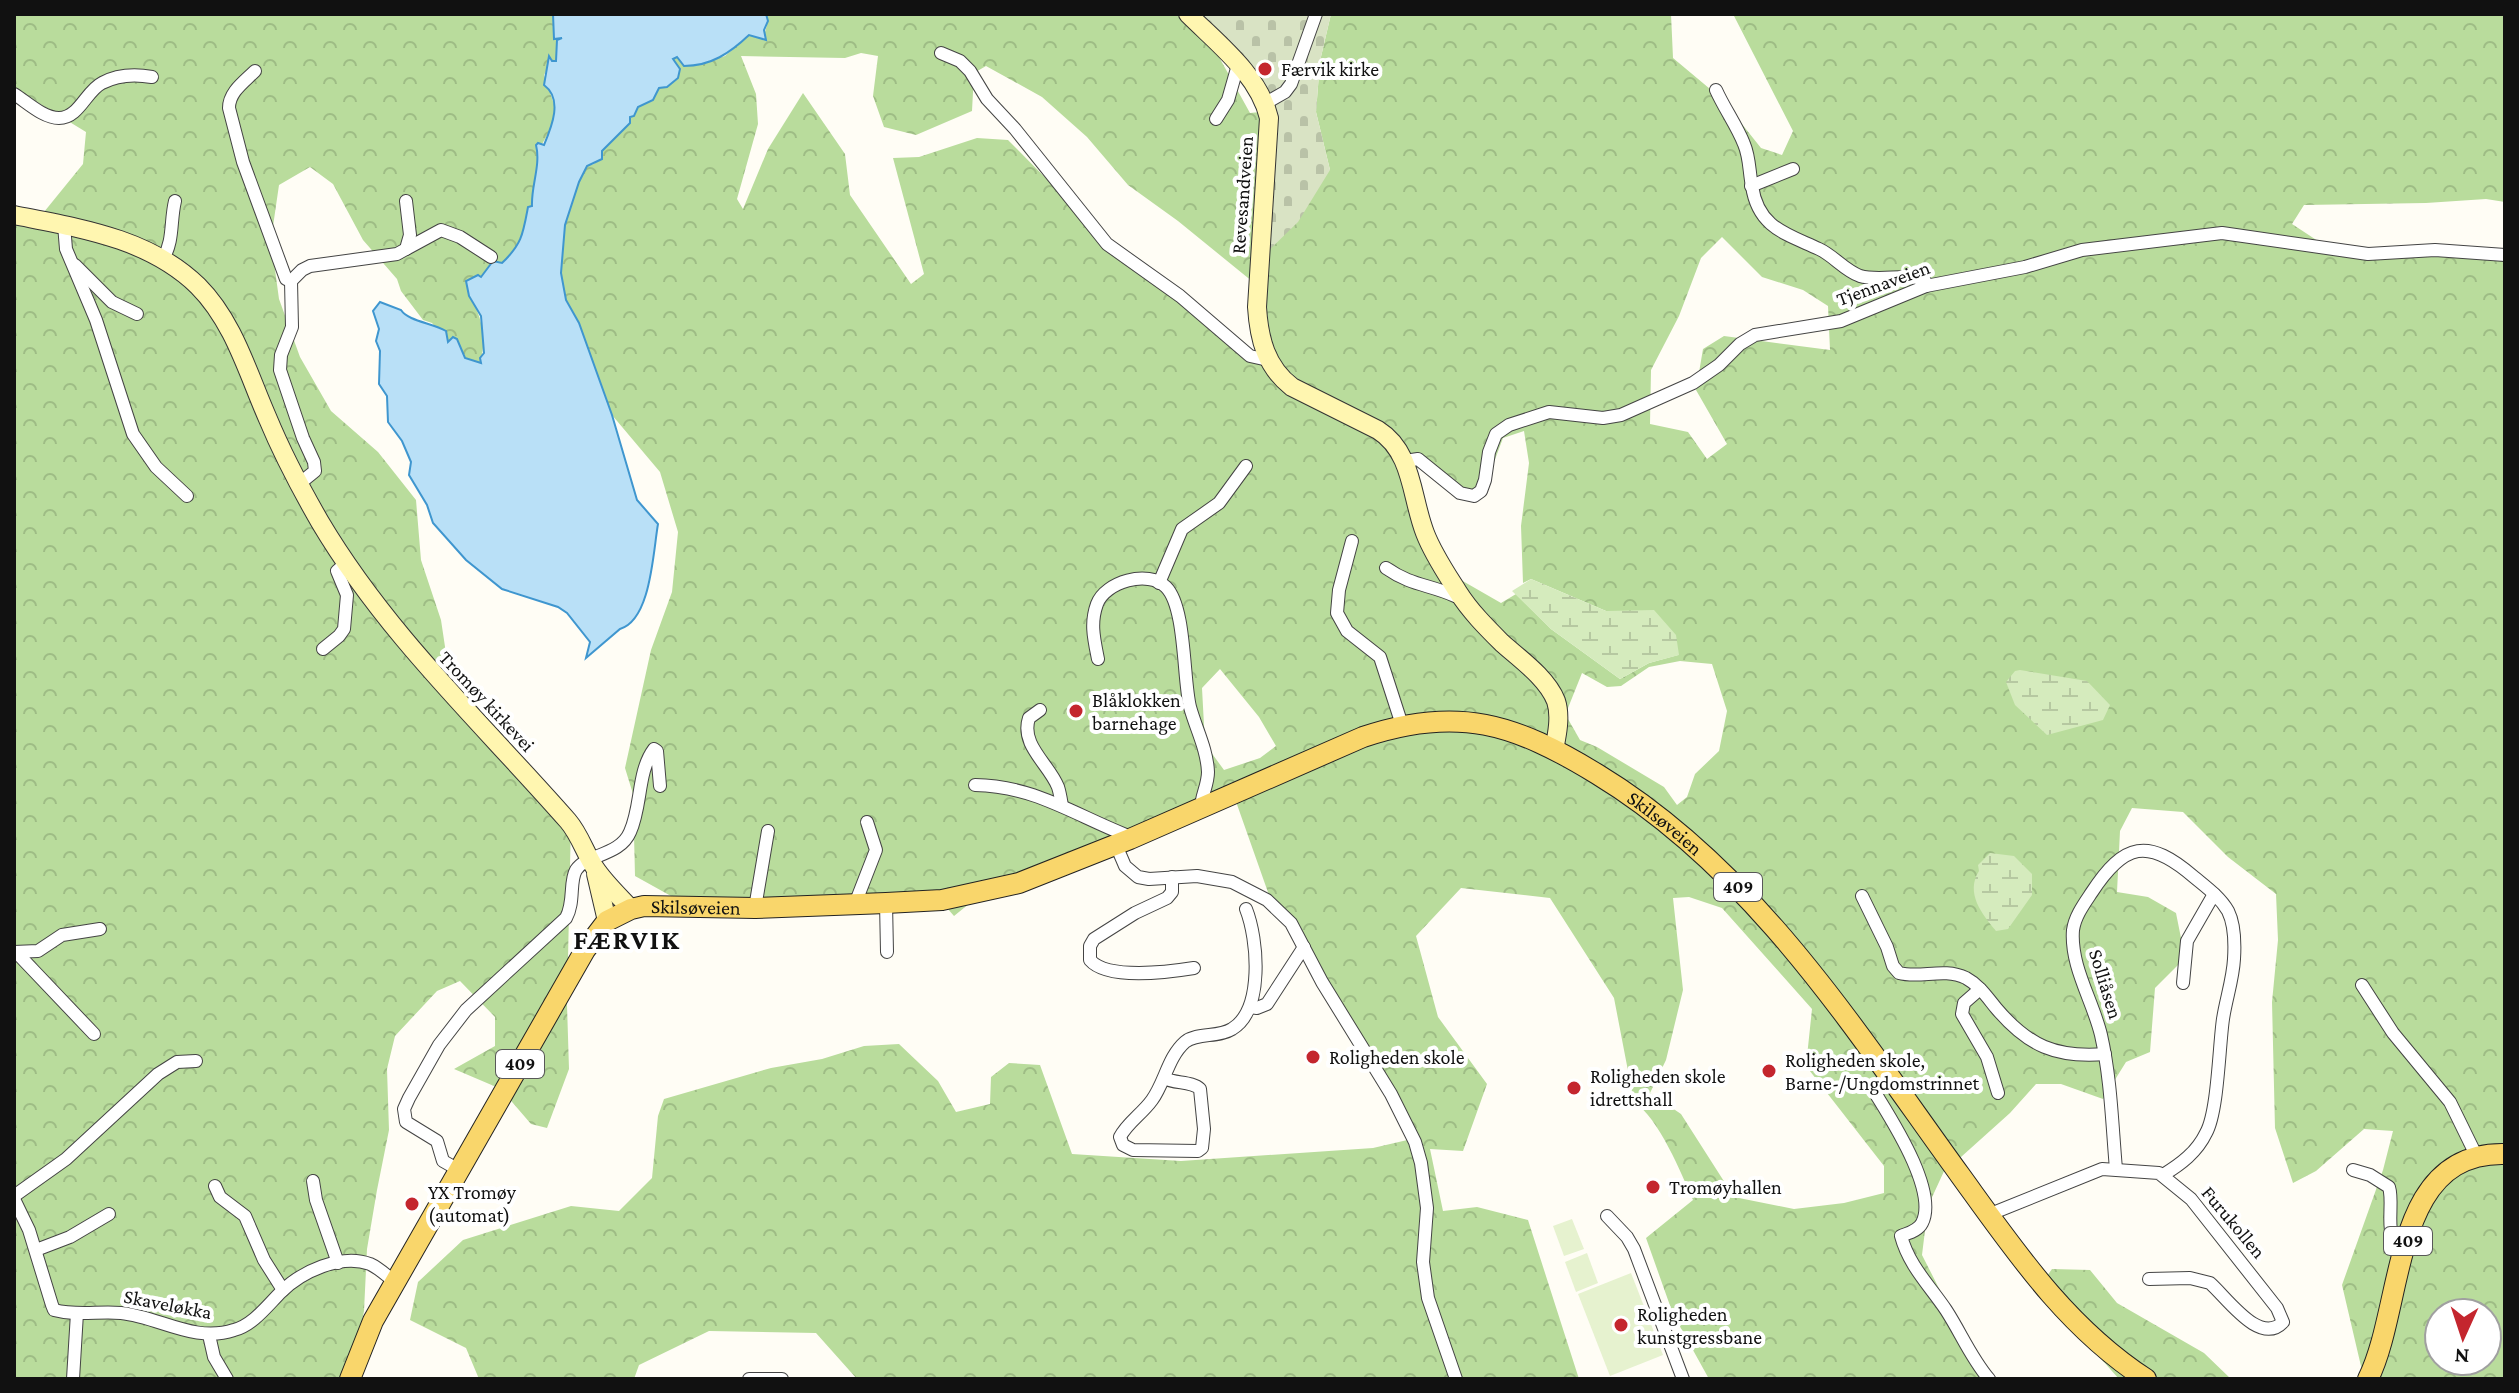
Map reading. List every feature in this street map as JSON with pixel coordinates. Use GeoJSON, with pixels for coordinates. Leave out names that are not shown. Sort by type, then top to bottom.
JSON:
{"type":"FeatureCollection","features":[{"type":"Feature","properties":{"kind":"main road"},"geometry":{"type":"LineString","coordinates":[[1188,14],[1238,65],[1266,103]]}},
{"type":"Feature","properties":{"kind":"main road","name":"Revesandveien"},"geometry":{"type":"LineString","coordinates":[[1266,103],[1269,138],[1257,307],[1259,329],[1268,360],[1280,378],[1292,387],[1390,438],[1405,461],[1426,537],[1459,594],[1551,693]]}},
{"type":"Feature","properties":{"kind":"main road","name":"Tromøy kirkevei"},"geometry":{"type":"LineString","coordinates":[[14,215],[114,237],[163,259],[199,287],[223,317],[299,484],[346,563],[416,656],[570,824],[593,864],[628,906]]}},
{"type":"Feature","properties":{"kind":"main road"},"geometry":{"type":"LineString","coordinates":[[1534,739],[1546,723],[1551,693]]}},
{"type":"Feature","properties":{"kind":"main road"},"geometry":{"type":"LineString","coordinates":[[1551,693],[1558,710],[1554,750]]}},
{"type":"Feature","properties":{"kind":"main road","name":"Skilsøveien"},"geometry":{"type":"LineString","coordinates":[[350,1379],[373,1321],[607,916],[628,906],[755,908],[942,900],[979,894],[1019,883],[1123,842],[1363,737],[1427,721],[1465,721],[1498,727],[1534,739],[1554,750],[1642,804],[1730,879],[1802,961],[2041,1286],[2097,1344],[2146,1379]]}},
{"type":"Feature","properties":{"kind":"main road","name":"Tromøy kirkevei"},"geometry":{"type":"LineString","coordinates":[[593,864],[607,916]]}},
{"type":"Feature","properties":{"kind":"main road","name":"409"},"geometry":{"type":"LineString","coordinates":[[2368,1379],[2415,1217],[2428,1190],[2441,1175],[2459,1163],[2477,1157],[2505,1154]]}},
{"type":"Feature","properties":{"kind":"street"},"geometry":{"type":"LineString","coordinates":[[1266,103],[1285,92],[1291,84],[1316,14]]}},
{"type":"Feature","properties":{"kind":"street","name":"Revesandveien"},"geometry":{"type":"LineString","coordinates":[[941,53],[960,61],[970,71],[987,99],[1015,129],[1107,244],[1180,296],[1250,356],[1268,360]]}},
{"type":"Feature","properties":{"kind":"street"},"geometry":{"type":"LineString","coordinates":[[1216,119],[1228,100],[1238,65]]}},
{"type":"Feature","properties":{"kind":"street"},"geometry":{"type":"LineString","coordinates":[[255,71],[233,93],[229,108],[262,217],[286,279],[291,281]]}},
{"type":"Feature","properties":{"kind":"street"},"geometry":{"type":"LineString","coordinates":[[14,94],[47,115],[58,118],[74,112],[101,83],[119,76],[152,77]]}},
{"type":"Feature","properties":{"kind":"street"},"geometry":{"type":"LineString","coordinates":[[1716,90],[1744,143],[1756,204],[1767,221],[1780,233],[1822,250],[1858,275],[1884,280],[1916,276],[1925,281],[1926,286]]}},
{"type":"Feature","properties":{"kind":"street"},"geometry":{"type":"LineString","coordinates":[[1751,186],[1793,169]]}},
{"type":"Feature","properties":{"kind":"street"},"geometry":{"type":"LineString","coordinates":[[163,259],[171,244],[171,217],[175,201]]}},
{"type":"Feature","properties":{"kind":"street"},"geometry":{"type":"LineString","coordinates":[[406,201],[410,235],[406,249]]}},
{"type":"Feature","properties":{"kind":"street"},"geometry":{"type":"LineString","coordinates":[[64,225],[66,249],[96,320],[133,434],[156,467],[187,496]]}},
{"type":"Feature","properties":{"kind":"street"},"geometry":{"type":"LineString","coordinates":[[299,484],[315,471],[280,370],[281,355],[292,327],[291,281],[310,266],[397,254],[441,230],[460,237],[491,257]]}},
{"type":"Feature","properties":{"kind":"street","name":"Tjennaveien"},"geometry":{"type":"LineString","coordinates":[[1405,461],[1418,459],[1460,493],[1474,496],[1481,491],[1485,480],[1489,452],[1496,434],[1509,425],[1549,412],[1603,418],[1621,415],[1693,383],[1755,335],[1841,321],[1926,286],[2025,267],[2082,250],[2222,233],[2368,254],[2435,250],[2505,255]]}},
{"type":"Feature","properties":{"kind":"street"},"geometry":{"type":"LineString","coordinates":[[72,265],[79,267],[112,302],[137,314]]}},
{"type":"Feature","properties":{"kind":"street"},"geometry":{"type":"LineString","coordinates":[[1159,583],[1182,529],[1219,503],[1246,466]]}},
{"type":"Feature","properties":{"kind":"street"},"geometry":{"type":"LineString","coordinates":[[1352,541],[1339,590],[1337,613],[1347,631],[1380,657],[1402,725]]}},
{"type":"Feature","properties":{"kind":"street","name":"Tromøy kirkevei"},"geometry":{"type":"LineString","coordinates":[[323,649],[344,629],[347,595],[344,583],[336,573],[346,563]]}},
{"type":"Feature","properties":{"kind":"street"},"geometry":{"type":"LineString","coordinates":[[1386,568],[1406,582],[1435,587],[1455,596],[1459,594]]}},
{"type":"Feature","properties":{"kind":"street"},"geometry":{"type":"LineString","coordinates":[[1098,659],[1092,620],[1098,600],[1117,585],[1130,580],[1146,578],[1167,587],[1177,611],[1190,706],[1206,754],[1208,774],[1201,808]]}},
{"type":"Feature","properties":{"kind":"street"},"geometry":{"type":"LineString","coordinates":[[1040,710],[1029,718],[1027,730],[1038,757],[1058,787],[1062,806]]}},
{"type":"Feature","properties":{"kind":"street"},"geometry":{"type":"LineString","coordinates":[[459,1170],[443,1161],[437,1141],[406,1122],[404,1109],[439,1045],[466,1010],[566,918],[573,901],[574,874],[578,867],[593,864],[629,835],[647,764],[654,749],[657,751],[660,786]]}},
{"type":"Feature","properties":{"kind":"street"},"geometry":{"type":"LineString","coordinates":[[975,785],[1022,790],[1126,835],[1123,842],[1125,866],[1131,872],[1149,879],[1215,877],[1249,889],[1278,909],[1291,923],[1322,982],[1391,1094],[1415,1142],[1427,1208],[1423,1262],[1428,1298],[1456,1379]]}},
{"type":"Feature","properties":{"kind":"street"},"geometry":{"type":"LineString","coordinates":[[855,904],[876,850],[867,822]]}},
{"type":"Feature","properties":{"kind":"street"},"geometry":{"type":"LineString","coordinates":[[755,908],[768,831]]}},
{"type":"Feature","properties":{"kind":"street","name":"Solliåsen"},"geometry":{"type":"LineString","coordinates":[[2116,1169],[2105,1054],[2094,1010],[2073,952],[2073,932],[2078,913],[2099,881],[2121,858],[2139,849],[2149,850],[2176,863],[2214,894],[2226,908],[2235,936],[2210,1123],[2194,1150],[2163,1175]]}},
{"type":"Feature","properties":{"kind":"street"},"geometry":{"type":"LineString","coordinates":[[1172,877],[1172,892],[1167,898],[1135,913],[1094,939],[1090,946],[1090,960],[1100,968],[1151,974],[1194,968]]}},
{"type":"Feature","properties":{"kind":"street"},"geometry":{"type":"LineString","coordinates":[[2183,983],[2187,941],[2214,894]]}},
{"type":"Feature","properties":{"kind":"street"},"geometry":{"type":"LineString","coordinates":[[1862,896],[1899,973],[1944,972],[1970,981],[2014,1029],[2042,1047],[2073,1055],[2105,1054]]}},
{"type":"Feature","properties":{"kind":"street"},"geometry":{"type":"LineString","coordinates":[[886,903],[887,952]]}},
{"type":"Feature","properties":{"kind":"street"},"geometry":{"type":"LineString","coordinates":[[1164,1078],[1173,1083],[1193,1084],[1200,1089],[1204,1129],[1202,1148],[1186,1152],[1127,1149],[1120,1137],[1124,1129],[1143,1112],[1183,1044],[1189,1039],[1233,1029],[1250,1007],[1255,946],[1246,909]]}},
{"type":"Feature","properties":{"kind":"street"},"geometry":{"type":"LineString","coordinates":[[15,952],[38,951],[62,935],[100,929]]}},
{"type":"Feature","properties":{"kind":"street"},"geometry":{"type":"LineString","coordinates":[[1250,1007],[1267,1004],[1304,947]]}},
{"type":"Feature","properties":{"kind":"street"},"geometry":{"type":"LineString","coordinates":[[15,952],[94,1034]]}},
{"type":"Feature","properties":{"kind":"street"},"geometry":{"type":"LineString","coordinates":[[2362,985],[2393,1033],[2450,1102],[2477,1157]]}},
{"type":"Feature","properties":{"kind":"street"},"geometry":{"type":"LineString","coordinates":[[1980,989],[1964,1003],[1962,1014],[1987,1057],[1998,1093]]}},
{"type":"Feature","properties":{"kind":"street"},"geometry":{"type":"LineString","coordinates":[[73,1379],[77,1313],[54,1310],[36,1250],[14,1197],[66,1159],[158,1074],[177,1062],[196,1061]]}},
{"type":"Feature","properties":{"kind":"street"},"geometry":{"type":"LineString","coordinates":[[1888,1076],[1875,1087],[1877,1096],[1910,1151],[1924,1206],[1923,1221],[1917,1230],[1901,1236],[1906,1254],[1989,1379]]}},
{"type":"Feature","properties":{"kind":"street"},"geometry":{"type":"LineString","coordinates":[[1988,1215],[2094,1171],[2116,1169],[2163,1175]]}},
{"type":"Feature","properties":{"kind":"street"},"geometry":{"type":"LineString","coordinates":[[2353,1170],[2370,1175],[2389,1187],[2392,1238],[2397,1246],[2405,1249]]}},
{"type":"Feature","properties":{"kind":"street","name":"Furukollen"},"geometry":{"type":"LineString","coordinates":[[2149,1279],[2200,1279],[2210,1283],[2260,1329],[2273,1330],[2283,1322],[2277,1308],[2219,1232],[2191,1199],[2163,1175]]}},
{"type":"Feature","properties":{"kind":"street"},"geometry":{"type":"LineString","coordinates":[[313,1181],[316,1200],[338,1263]]}},
{"type":"Feature","properties":{"kind":"street"},"geometry":{"type":"LineString","coordinates":[[215,1186],[220,1197],[245,1216],[264,1260],[283,1290]]}},
{"type":"Feature","properties":{"kind":"street"},"geometry":{"type":"LineString","coordinates":[[36,1250],[70,1237],[109,1214]]}},
{"type":"Feature","properties":{"kind":"street"},"geometry":{"type":"LineString","coordinates":[[1607,1216],[1634,1249],[1683,1379]]}},
{"type":"Feature","properties":{"kind":"street","name":"Skaveløkka"},"geometry":{"type":"LineString","coordinates":[[77,1313],[121,1313],[209,1335],[245,1325],[283,1290],[314,1270],[338,1263],[355,1261],[369,1264],[395,1282]]}},
{"type":"Feature","properties":{"kind":"street"},"geometry":{"type":"LineString","coordinates":[[209,1335],[214,1357],[227,1379]]}},
{"type":"Feature","properties":{"kind":"street"},"geometry":{"type":"LineString","coordinates":[[749,1379],[782,1379]]}},
{"type":"Feature","properties":{"kind":"green space"},"geometry":{"type":"Polygon","coordinates":[[[14,14],[553,14],[555,39],[562,37],[557,40],[556,61],[551,62],[544,75],[555,107],[552,127],[538,151],[533,207],[528,208],[520,245],[502,263],[489,267],[469,296],[482,329],[483,347],[479,364],[465,359],[460,346],[448,342],[432,323],[423,320],[401,291],[397,279],[363,240],[333,184],[310,167],[279,185],[271,240],[279,299],[300,357],[331,411],[378,452],[416,500],[421,560],[441,620],[450,680],[571,821],[567,1005],[569,1069],[547,1128],[531,1124],[501,1089],[454,1069],[495,1046],[495,1017],[460,981],[437,991],[395,1036],[387,1069],[389,1130],[367,1249],[364,1311],[352,1371],[347,1379],[14,1379],[14,211],[44,212],[83,164],[86,132],[14,88],[14,14]]]}},
{"type":"Feature","properties":{"kind":"green space"},"geometry":{"type":"Polygon","coordinates":[[[766,14],[1200,14],[1198,19],[1250,113],[1260,112],[1330,170],[1316,112],[1320,61],[1331,14],[1671,14],[1673,58],[1722,99],[1761,148],[1782,155],[1793,131],[1733,14],[2505,14],[2505,202],[2486,199],[2304,205],[2292,224],[2324,245],[2384,252],[2505,252],[2505,1379],[2364,1379],[2342,1285],[2383,1170],[2393,1131],[2364,1129],[2316,1171],[2293,1183],[2275,1128],[2272,1002],[2278,940],[2276,894],[2228,857],[2183,812],[2132,808],[2120,831],[2117,892],[2148,897],[2176,913],[2185,958],[2155,988],[2150,1052],[2126,1062],[2103,1099],[2061,1084],[2036,1084],[2010,1113],[1961,1157],[1951,1156],[1928,1206],[1922,1255],[1950,1310],[1992,1379],[1709,1379],[1673,1314],[1646,1238],[1693,1200],[1660,1133],[1634,1102],[1614,998],[1550,898],[1461,888],[1416,936],[1438,1017],[1487,1084],[1463,1151],[1430,1149],[1443,1211],[1477,1207],[1528,1220],[1579,1379],[857,1379],[816,1333],[709,1331],[639,1365],[634,1379],[479,1379],[466,1348],[410,1320],[418,1282],[463,1240],[571,1206],[619,1211],[652,1178],[658,1116],[664,1099],[771,1068],[822,1059],[864,1046],[899,1044],[938,1081],[956,1112],[990,1104],[991,1077],[1009,1063],[1040,1065],[1072,1154],[1181,1161],[1373,1148],[1416,1138],[1270,898],[1234,796],[980,895],[954,916],[947,908],[733,905],[671,896],[635,876],[633,794],[625,768],[651,650],[672,592],[678,532],[660,472],[612,415],[579,323],[566,300],[561,273],[565,225],[587,166],[594,164],[602,151],[630,123],[634,111],[653,100],[673,60],[677,57],[692,66],[725,56],[749,35],[764,36],[768,21],[766,14]],[[861,53],[845,58],[741,56],[756,94],[758,124],[737,199],[743,209],[768,149],[803,93],[845,154],[850,195],[911,284],[924,274],[893,158],[919,157],[977,138],[1008,140],[1095,228],[1260,361],[1253,282],[1128,185],[1087,137],[1042,97],[986,66],[974,73],[972,111],[916,135],[884,127],[873,96],[878,56],[861,53]],[[1722,237],[1701,258],[1679,316],[1651,370],[1650,424],[1688,432],[1707,459],[1727,444],[1696,390],[1703,349],[1724,336],[1830,350],[1828,306],[1803,290],[1762,277],[1722,237]],[[1524,431],[1503,438],[1481,497],[1464,496],[1413,465],[1427,529],[1461,580],[1501,603],[1516,594],[1551,629],[1620,679],[1649,663],[1678,655],[1654,611],[1606,611],[1531,579],[1523,583],[1521,526],[1529,463],[1524,431]],[[1680,661],[1649,667],[1621,686],[1607,687],[1582,673],[1568,708],[1568,719],[1580,740],[1664,787],[1677,805],[1687,797],[1695,774],[1719,751],[1727,711],[1712,664],[1680,661]],[[1220,669],[1202,688],[1205,744],[1224,770],[1260,758],[1276,746],[1259,717],[1220,669]],[[1689,897],[1673,898],[1683,990],[1666,1060],[1650,1093],[1681,1114],[1734,1197],[1794,1209],[1844,1203],[1884,1193],[1884,1166],[1806,1066],[1812,1009],[1722,908],[1689,897]]]}},
{"type":"Feature","properties":{"kind":"green space"},"geometry":{"type":"Polygon","coordinates":[[[1200,14],[1331,14],[1320,61],[1316,112],[1330,170],[1298,222],[1259,260],[1267,199],[1258,83],[1200,14]]]}},
{"type":"Feature","properties":{"kind":"green space"},"geometry":{"type":"Polygon","coordinates":[[[1531,579],[1606,611],[1654,610],[1676,635],[1679,655],[1649,663],[1620,679],[1551,629],[1512,591],[1531,579]]]}},
{"type":"Feature","properties":{"kind":"green space"},"geometry":{"type":"Polygon","coordinates":[[[2015,671],[2087,681],[2110,705],[2103,720],[2047,735],[2015,705],[2006,682],[2015,671]]]}},
{"type":"Feature","properties":{"kind":"green space"},"geometry":{"type":"Polygon","coordinates":[[[1990,853],[2014,856],[2032,874],[2032,895],[2008,929],[1996,931],[1977,903],[1974,887],[1978,865],[1990,853]]]}},
{"type":"Feature","properties":{"kind":"green space"},"geometry":{"type":"Polygon","coordinates":[[[1572,1219],[1584,1249],[1564,1256],[1553,1226],[1572,1219]]]}},
{"type":"Feature","properties":{"kind":"green space"},"geometry":{"type":"Polygon","coordinates":[[[1587,1253],[1598,1283],[1576,1292],[1565,1262],[1587,1253]]]}},
{"type":"Feature","properties":{"kind":"green space"},"geometry":{"type":"Polygon","coordinates":[[[2052,1269],[2090,1270],[2117,1303],[2204,1353],[2231,1379],[2119,1379],[2079,1334],[2042,1283],[2052,1269]]]}},
{"type":"Feature","properties":{"kind":"green space","name":"Roligheden kunstgressbane"},"geometry":{"type":"Polygon","coordinates":[[[1631,1273],[1663,1355],[1610,1376],[1578,1294],[1631,1273]]]}},
{"type":"Feature","properties":{"kind":"water"},"geometry":{"type":"Polygon","coordinates":[[[553,14],[766,14],[768,21],[764,30],[766,40],[749,35],[727,53],[703,64],[684,66],[677,57],[673,59],[680,69],[678,78],[667,87],[659,88],[653,100],[638,107],[634,116],[630,117],[630,123],[602,151],[602,159],[587,166],[565,225],[561,273],[566,300],[579,323],[612,415],[637,500],[658,524],[649,584],[638,613],[586,658],[590,642],[567,613],[558,607],[502,589],[466,560],[433,523],[427,505],[409,475],[411,462],[402,441],[388,422],[387,396],[379,384],[380,351],[376,341],[379,329],[373,311],[380,302],[440,328],[446,331],[448,342],[453,337],[457,339],[465,358],[481,363],[484,353],[481,316],[469,296],[466,281],[478,275],[481,277],[493,261],[502,263],[509,256],[521,238],[528,207],[532,206],[536,145],[544,145],[554,113],[553,98],[544,85],[549,56],[556,61],[557,40],[562,38],[554,39],[553,14]]]}},
{"type":"Feature","properties":{"kind":"place","name":"Færvik kirke"},"geometry":{"type":"Point","coordinates":[1265,69]}},
{"type":"Feature","properties":{"kind":"place","name":"Blåklokken barnehage"},"geometry":{"type":"Point","coordinates":[1076,711]}},
{"type":"Feature","properties":{"kind":"place","name":"Roligheden skole"},"geometry":{"type":"Point","coordinates":[1313,1057]}},
{"type":"Feature","properties":{"kind":"place","name":"Roligheden skole, Barne-/Ungdomstrinnet"},"geometry":{"type":"Point","coordinates":[1769,1071]}},
{"type":"Feature","properties":{"kind":"place","name":"Roligheden skole idrettshall"},"geometry":{"type":"Point","coordinates":[1574,1088]}},
{"type":"Feature","properties":{"kind":"place","name":"Tromøyhallen"},"geometry":{"type":"Point","coordinates":[1653,1187]}},
{"type":"Feature","properties":{"kind":"place","name":"YX Tromøy (automat)"},"geometry":{"type":"Point","coordinates":[412,1204]}},
{"type":"Feature","properties":{"kind":"place","name":"Roligheden kunstgressbane"},"geometry":{"type":"Point","coordinates":[1621,1325]}},
{"type":"Feature","properties":{"kind":"district","name":"FÆRVIK"},"geometry":{"type":"Point","coordinates":[627,939]}}]}
